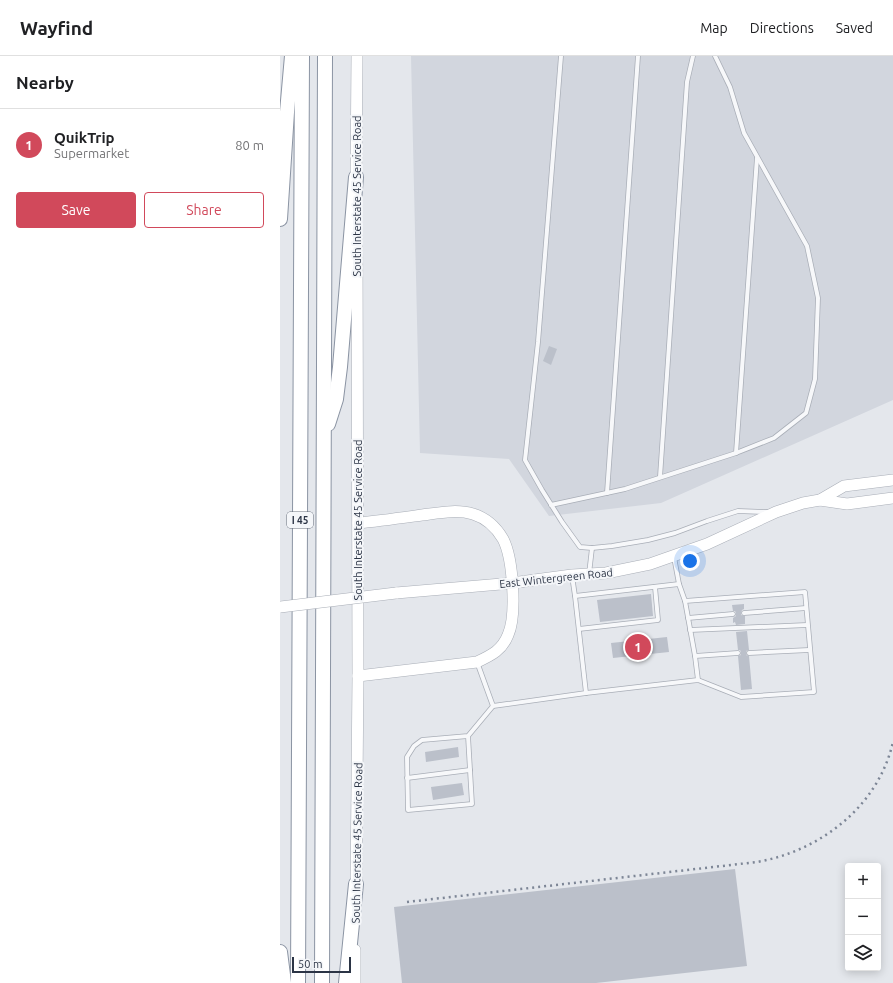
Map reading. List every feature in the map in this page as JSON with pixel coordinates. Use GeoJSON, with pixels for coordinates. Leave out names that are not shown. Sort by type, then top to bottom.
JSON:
{"type":"FeatureCollection","features":[{"type":"Feature","properties":{"kind":"highway"},"geometry":{"type":"LineString","coordinates":[[280,218],[292,56]]}},
{"type":"Feature","properties":{"kind":"highway","name":"I 45"},"geometry":{"type":"LineString","coordinates":[[298,983],[302,56]]}},
{"type":"Feature","properties":{"kind":"highway","name":"I 45"},"geometry":{"type":"LineString","coordinates":[[322,983],[325,56]]}},
{"type":"Feature","properties":{"kind":"highway"},"geometry":{"type":"LineString","coordinates":[[324,440],[336,399],[356,177]]}},
{"type":"Feature","properties":{"kind":"highway"},"geometry":{"type":"LineString","coordinates":[[346,983],[356,884]]}},
{"type":"Feature","properties":{"kind":"highway"},"geometry":{"type":"LineString","coordinates":[[280,952],[284,983]]}},
{"type":"Feature","properties":{"kind":"main road","name":"South Interstate 45 Service Road"},"geometry":{"type":"LineString","coordinates":[[355,983],[358,676],[357,56]]}},
{"type":"Feature","properties":{"kind":"main road"},"geometry":{"type":"LineString","coordinates":[[820,500],[844,486],[893,480]]}},
{"type":"Feature","properties":{"kind":"main road"},"geometry":{"type":"LineString","coordinates":[[820,500],[847,504],[893,498]]}},
{"type":"Feature","properties":{"kind":"main road","name":"East Wintergreen Road"},"geometry":{"type":"LineString","coordinates":[[280,607],[396,593],[512,583],[572,575],[606,573],[650,564],[674,556],[707,544],[776,512],[803,503],[820,500]]}},
{"type":"Feature","properties":{"kind":"main road"},"geometry":{"type":"LineString","coordinates":[[358,523],[450,512],[466,512],[487,521],[502,538],[508,553],[513,604],[512,625],[508,635],[497,652],[491,656],[477,662],[358,676]]}},
{"type":"Feature","properties":{"kind":"lane"},"geometry":{"type":"LineString","coordinates":[[561,56],[538,342],[524,460],[562,522],[580,546],[592,548],[648,540],[675,533],[738,511],[776,512]]}},
{"type":"Feature","properties":{"kind":"lane"},"geometry":{"type":"LineString","coordinates":[[607,493],[638,56]]}},
{"type":"Feature","properties":{"kind":"lane"},"geometry":{"type":"LineString","coordinates":[[660,478],[687,82],[693,56]]}},
{"type":"Feature","properties":{"kind":"lane"},"geometry":{"type":"LineString","coordinates":[[551,505],[625,489],[736,453],[774,438],[806,413],[815,379],[818,298],[806,246],[744,133],[730,87],[716,56]]}},
{"type":"Feature","properties":{"kind":"lane"},"geometry":{"type":"LineString","coordinates":[[736,453],[757,158]]}},
{"type":"Feature","properties":{"kind":"lane"},"geometry":{"type":"LineString","coordinates":[[589,574],[592,548]]}},
{"type":"Feature","properties":{"kind":"lane"},"geometry":{"type":"LineString","coordinates":[[674,556],[679,584],[685,601],[698,680]]}},
{"type":"Feature","properties":{"kind":"lane"},"geometry":{"type":"LineString","coordinates":[[572,575],[586,693]]}},
{"type":"Feature","properties":{"kind":"lane"},"geometry":{"type":"LineString","coordinates":[[575,596],[679,584]]}},
{"type":"Feature","properties":{"kind":"lane"},"geometry":{"type":"LineString","coordinates":[[579,629],[658,620],[655,587]]}},
{"type":"Feature","properties":{"kind":"lane"},"geometry":{"type":"LineString","coordinates":[[468,736],[472,804],[408,810],[407,757],[414,746],[422,740],[468,736],[494,706],[586,693],[698,680],[741,697],[814,692],[805,592],[685,601]]}},
{"type":"Feature","properties":{"kind":"lane"},"geometry":{"type":"LineString","coordinates":[[744,613],[806,608]]}},
{"type":"Feature","properties":{"kind":"lane"},"geometry":{"type":"LineString","coordinates":[[688,618],[733,614]]}},
{"type":"Feature","properties":{"kind":"lane"},"geometry":{"type":"LineString","coordinates":[[690,630],[807,625]]}},
{"type":"Feature","properties":{"kind":"lane"},"geometry":{"type":"LineString","coordinates":[[749,653],[810,650]]}},
{"type":"Feature","properties":{"kind":"lane"},"geometry":{"type":"LineString","coordinates":[[695,656],[738,654]]}},
{"type":"Feature","properties":{"kind":"lane"},"geometry":{"type":"LineString","coordinates":[[477,662],[494,706]]}},
{"type":"Feature","properties":{"kind":"lane"},"geometry":{"type":"LineString","coordinates":[[407,778],[470,770]]}},
{"type":"Feature","properties":{"kind":"shaded area"},"geometry":{"type":"Polygon","coordinates":[[[411,56],[893,56],[893,400],[661,503],[549,516],[509,459],[420,453],[411,56]]]}},
{"type":"Feature","properties":{"kind":"building"},"geometry":{"type":"Polygon","coordinates":[[[549,346],[557,349],[551,365],[543,361],[549,346]]]}},
{"type":"Feature","properties":{"kind":"building"},"geometry":{"type":"Polygon","coordinates":[[[651,594],[653,616],[600,622],[597,600],[651,594]]]}},
{"type":"Feature","properties":{"kind":"building"},"geometry":{"type":"Polygon","coordinates":[[[744,604],[744,609],[742,610],[741,615],[745,616],[745,624],[736,625],[735,622],[733,623],[733,618],[736,616],[736,613],[733,611],[732,605],[744,604]]]}},
{"type":"Feature","properties":{"kind":"building"},"geometry":{"type":"Polygon","coordinates":[[[747,631],[749,650],[746,651],[746,654],[749,656],[752,689],[741,690],[738,656],[741,655],[741,652],[738,650],[736,632],[747,631]]]}},
{"type":"Feature","properties":{"kind":"building"},"geometry":{"type":"Polygon","coordinates":[[[667,637],[669,652],[613,658],[611,643],[667,637]]]}},
{"type":"Feature","properties":{"kind":"building"},"geometry":{"type":"Polygon","coordinates":[[[458,747],[459,757],[426,762],[425,752],[458,747]]]}},
{"type":"Feature","properties":{"kind":"building"},"geometry":{"type":"Polygon","coordinates":[[[462,783],[464,795],[433,800],[431,787],[462,783]]]}},
{"type":"Feature","properties":{"kind":"building"},"geometry":{"type":"Polygon","coordinates":[[[735,869],[747,966],[596,983],[402,983],[394,907],[735,869]]]}},
{"type":"Feature","properties":{"kind":"railway"},"geometry":{"type":"LineString","coordinates":[[407,902],[757,862],[780,856],[803,848],[824,836],[843,822],[860,806],[874,787],[885,765],[893,742]]}},
{"type":"Feature","properties":{"kind":"place","name":"QuikTrip"},"geometry":{"type":"Point","coordinates":[638,647]}}]}
